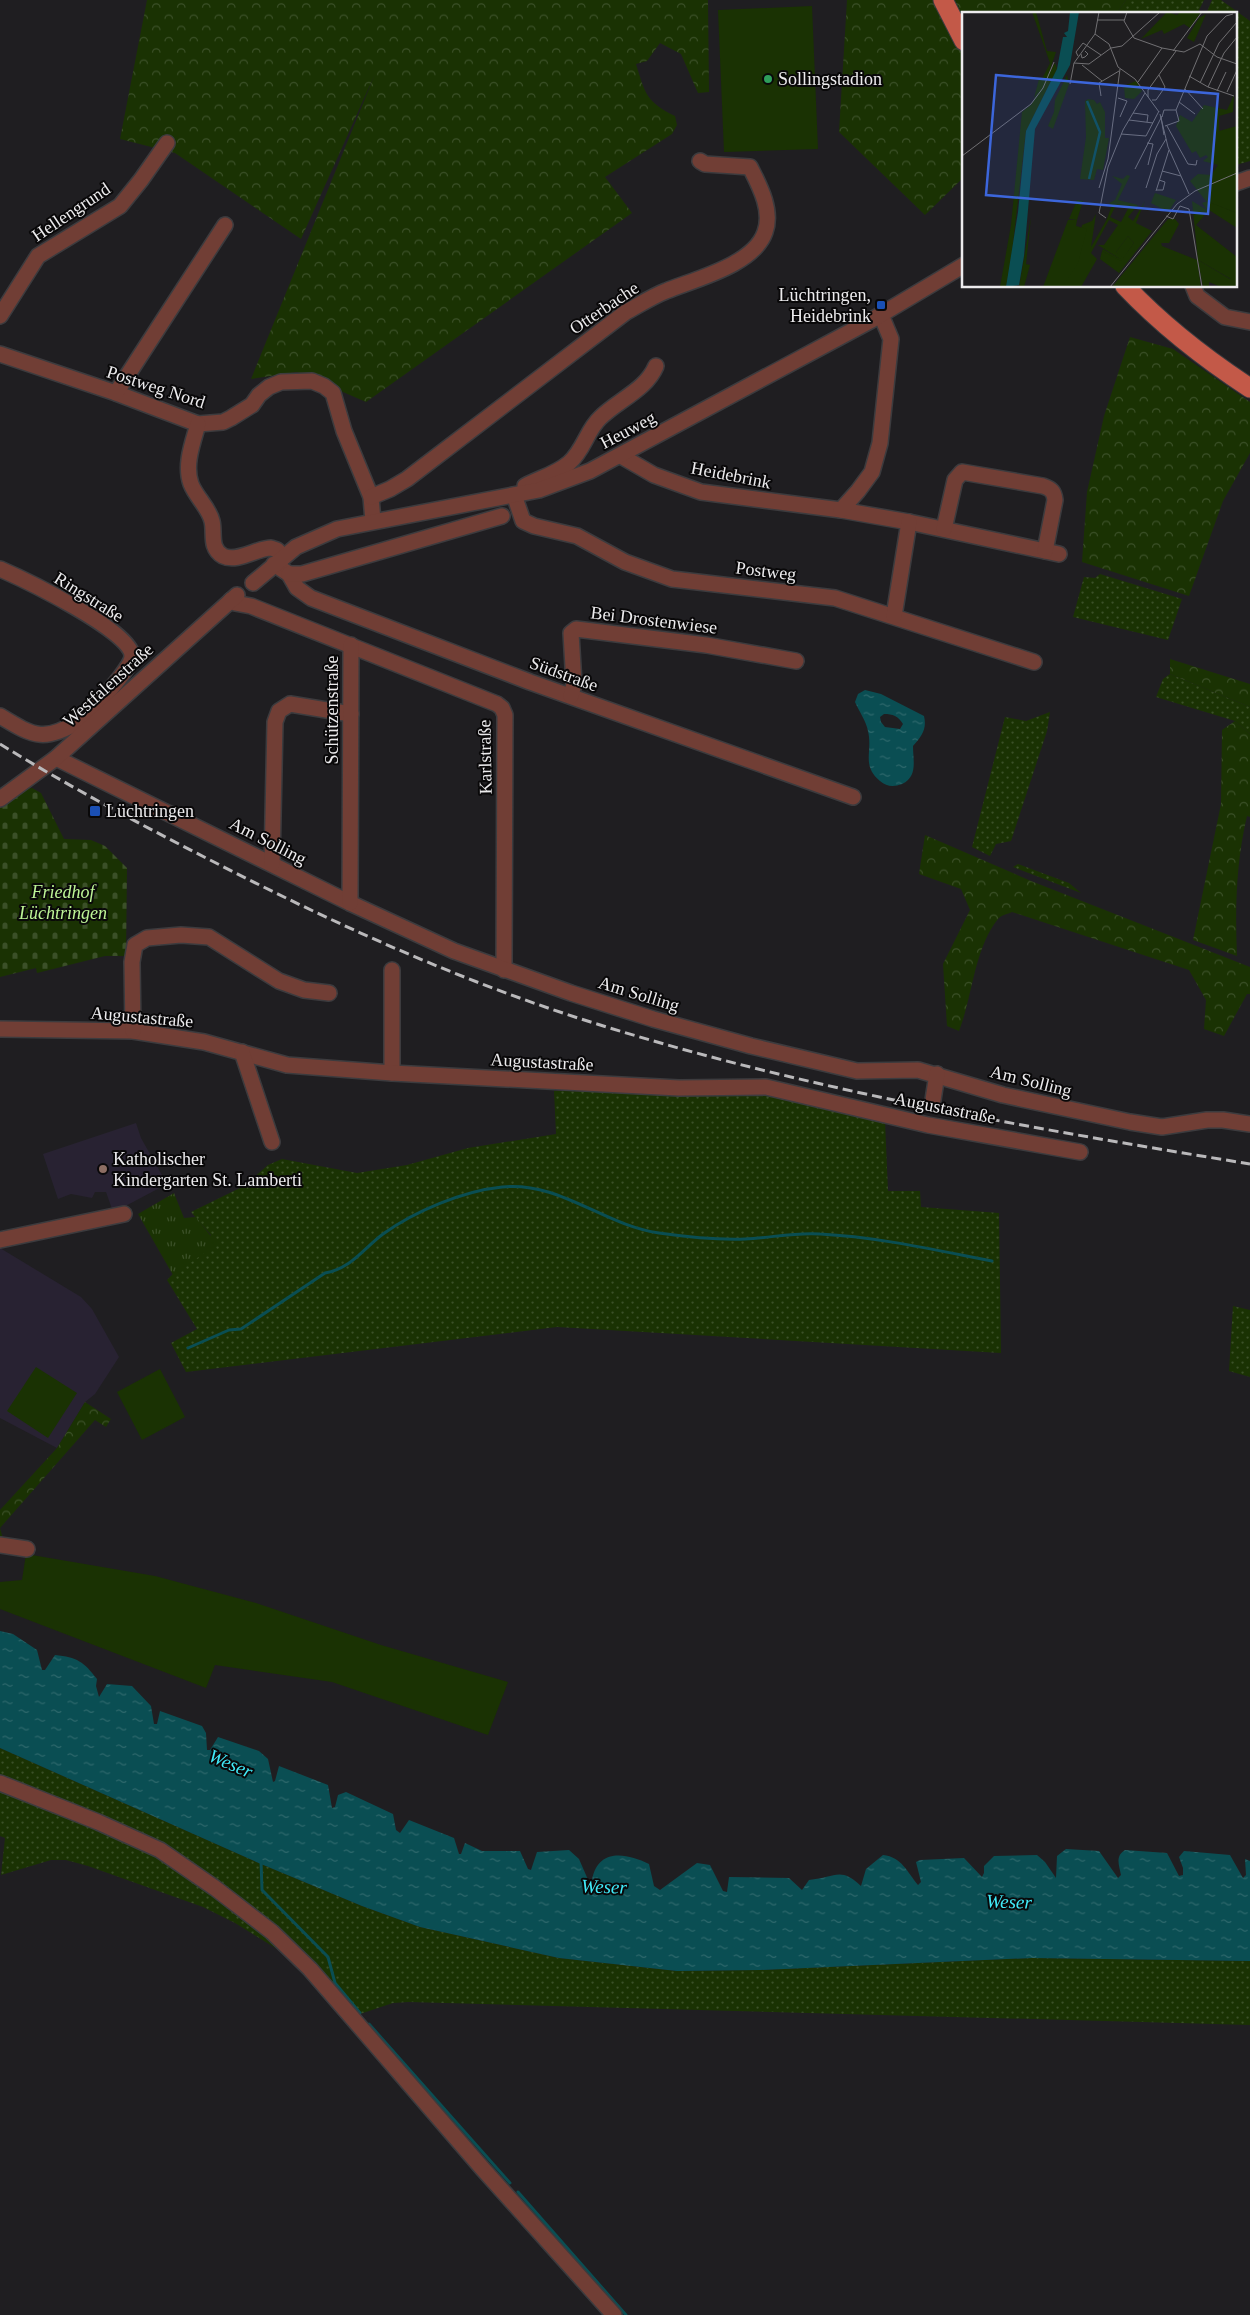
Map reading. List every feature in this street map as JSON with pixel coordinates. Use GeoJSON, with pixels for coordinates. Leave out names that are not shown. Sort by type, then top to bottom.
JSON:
{"type":"FeatureCollection","features":[{"type":"Feature","properties":{"kind":"main road"},"geometry":{"type":"LineString","coordinates":[[943,0],[962,37]]}},
{"type":"Feature","properties":{"kind":"main road"},"geometry":{"type":"LineString","coordinates":[[1127,288],[1170,331],[1204,358],[1250,388]]}},
{"type":"Feature","properties":{"kind":"street","name":"Hellengrund"},"geometry":{"type":"LineString","coordinates":[[0,316],[38,256],[120,206],[142,180],[167,142]]}},
{"type":"Feature","properties":{"kind":"street","name":"Otterbache"},"geometry":{"type":"LineString","coordinates":[[371,497],[390,489],[407,478],[626,312],[666,291],[705,278],[728,267],[755,247],[765,232],[766,214],[764,195],[750,166],[705,164],[700,161]]}},
{"type":"Feature","properties":{"kind":"street"},"geometry":{"type":"LineString","coordinates":[[1238,182],[1250,178]]}},
{"type":"Feature","properties":{"kind":"street"},"geometry":{"type":"LineString","coordinates":[[116,393],[225,225]]}},
{"type":"Feature","properties":{"kind":"street","name":"Heuweg"},"geometry":{"type":"LineString","coordinates":[[279,560],[307,542],[332,530],[519,494],[560,484],[621,456],[881,315],[962,266]]}},
{"type":"Feature","properties":{"kind":"street"},"geometry":{"type":"LineString","coordinates":[[1195,288],[1197,296],[1225,317],[1250,322]]}},
{"type":"Feature","properties":{"kind":"street"},"geometry":{"type":"LineString","coordinates":[[841,510],[872,472],[880,443],[891,340],[881,315]]}},
{"type":"Feature","properties":{"kind":"street","name":"Postweg Nord"},"geometry":{"type":"LineString","coordinates":[[0,354],[116,393],[198,424],[223,422],[231,418],[252,405],[259,395],[269,387],[280,382],[312,381],[324,386],[332,393],[344,431],[371,497],[374,521]]}},
{"type":"Feature","properties":{"kind":"street"},"geometry":{"type":"LineString","coordinates":[[519,494],[524,486],[556,472],[570,462],[583,447],[599,419],[651,378],[656,366]]}},
{"type":"Feature","properties":{"kind":"street","name":"Südstraße"},"geometry":{"type":"LineString","coordinates":[[198,424],[189,469],[191,484],[212,521],[213,540],[216,550],[223,556],[231,558],[271,548],[277,550],[279,560],[297,588],[311,598],[713,749],[825,785],[853,797]]}},
{"type":"Feature","properties":{"kind":"street","name":"Heidebrink"},"geometry":{"type":"LineString","coordinates":[[621,456],[654,475],[701,492],[841,510],[909,522],[1052,552],[1054,493],[1043,486],[962,472],[955,480],[944,529]]}},
{"type":"Feature","properties":{"kind":"street","name":"Postweg"},"geometry":{"type":"LineString","coordinates":[[519,494],[523,521],[534,526],[576,536],[625,562],[672,579],[835,598],[1034,662]]}},
{"type":"Feature","properties":{"kind":"street"},"geometry":{"type":"LineString","coordinates":[[289,574],[302,574],[502,516]]}},
{"type":"Feature","properties":{"kind":"street"},"geometry":{"type":"LineString","coordinates":[[894,616],[909,522]]}},
{"type":"Feature","properties":{"kind":"street"},"geometry":{"type":"LineString","coordinates":[[253,583],[279,560]]}},
{"type":"Feature","properties":{"kind":"street","name":"Ringstraße"},"geometry":{"type":"LineString","coordinates":[[0,569],[85,613],[116,634],[132,653],[132,659],[87,722]]}},
{"type":"Feature","properties":{"kind":"street","name":"Westfalenstraße"},"geometry":{"type":"LineString","coordinates":[[0,799],[56,758],[87,722],[234,598]]}},
{"type":"Feature","properties":{"kind":"street","name":"Schützenstraße"},"geometry":{"type":"LineString","coordinates":[[234,598],[235,603],[251,606],[351,646],[350,903]]}},
{"type":"Feature","properties":{"kind":"street","name":"Bei Drostenwiese"},"geometry":{"type":"LineString","coordinates":[[571,696],[574,684],[571,633],[576,629],[706,645],[788,658],[796,661]]}},
{"type":"Feature","properties":{"kind":"street","name":"Karlstraße"},"geometry":{"type":"LineString","coordinates":[[351,646],[497,704],[502,708],[505,715],[504,970]]}},
{"type":"Feature","properties":{"kind":"street"},"geometry":{"type":"LineString","coordinates":[[272,864],[275,722],[279,711],[290,704],[351,714]]}},
{"type":"Feature","properties":{"kind":"street"},"geometry":{"type":"LineString","coordinates":[[0,716],[35,735],[55,733],[87,722]]}},
{"type":"Feature","properties":{"kind":"street","name":"Am Solling"},"geometry":{"type":"LineString","coordinates":[[56,758],[350,903],[454,951],[504,970],[652,1019],[751,1046],[857,1071],[918,1070],[937,1074],[1003,1095],[1130,1122],[1162,1127],[1207,1120],[1250,1124]]}},
{"type":"Feature","properties":{"kind":"street"},"geometry":{"type":"LineString","coordinates":[[133,1031],[132,962],[134,945],[147,938],[181,935],[208,937],[279,981],[304,990],[329,993]]}},
{"type":"Feature","properties":{"kind":"street"},"geometry":{"type":"LineString","coordinates":[[392,970],[392,1073]]}},
{"type":"Feature","properties":{"kind":"street","name":"Augustastraße"},"geometry":{"type":"LineString","coordinates":[[0,1029],[133,1031],[204,1042],[288,1065],[392,1073],[679,1088],[766,1087],[931,1112],[1080,1152]]}},
{"type":"Feature","properties":{"kind":"street"},"geometry":{"type":"LineString","coordinates":[[242,1052],[272,1142]]}},
{"type":"Feature","properties":{"kind":"street"},"geometry":{"type":"LineString","coordinates":[[931,1112],[937,1074]]}},
{"type":"Feature","properties":{"kind":"street"},"geometry":{"type":"LineString","coordinates":[[0,1240],[124,1214]]}},
{"type":"Feature","properties":{"kind":"street"},"geometry":{"type":"LineString","coordinates":[[0,1545],[27,1549]]}},
{"type":"Feature","properties":{"kind":"street"},"geometry":{"type":"LineString","coordinates":[[0,1783],[98,1822],[160,1850],[216,1888],[272,1932],[310,1969],[482,2168],[614,2315]]}},
{"type":"Feature","properties":{"kind":"shaded area","name":"Katholischer Kindergarten St. Lamberti"},"geometry":{"type":"Polygon","coordinates":[[[136,1123],[141,1138],[167,1184],[118,1210],[112,1209],[106,1192],[95,1192],[92,1198],[71,1194],[58,1199],[43,1154],[136,1123]]]}},
{"type":"Feature","properties":{"kind":"shaded area"},"geometry":{"type":"Polygon","coordinates":[[[0,1248],[81,1297],[92,1309],[119,1357],[95,1394],[85,1402],[57,1448],[0,1418],[0,1248]]]}},
{"type":"Feature","properties":{"kind":"green space"},"geometry":{"type":"Polygon","coordinates":[[[147,0],[708,0],[709,92],[698,93],[681,54],[660,43],[647,61],[636,64],[648,96],[658,106],[675,116],[677,125],[672,134],[605,177],[632,213],[366,402],[297,372],[251,379],[375,74],[301,239],[175,153],[120,139],[147,0]]]}},
{"type":"Feature","properties":{"kind":"green space"},"geometry":{"type":"Polygon","coordinates":[[[847,0],[1126,0],[1119,12],[962,12],[962,179],[925,215],[839,132],[847,0]]]}},
{"type":"Feature","properties":{"kind":"green space"},"geometry":{"type":"Polygon","coordinates":[[[1126,0],[1204,0],[1198,12],[1119,12],[1126,0]]]}},
{"type":"Feature","properties":{"kind":"green space"},"geometry":{"type":"Polygon","coordinates":[[[1212,0],[1221,0],[1238,12],[1207,12],[1212,0]]]}},
{"type":"Feature","properties":{"kind":"green space","name":"Sollingstadion"},"geometry":{"type":"Polygon","coordinates":[[[812,6],[818,149],[724,152],[718,10],[812,6]]]}},
{"type":"Feature","properties":{"kind":"green space"},"geometry":{"type":"Polygon","coordinates":[[[1238,12],[1250,21],[1250,161],[1238,164],[1238,12]]]}},
{"type":"Feature","properties":{"kind":"green space"},"geometry":{"type":"Polygon","coordinates":[[[1130,337],[1173,349],[1250,402],[1250,453],[1223,501],[1189,596],[1082,562],[1087,492],[1104,416],[1130,337]]]}},
{"type":"Feature","properties":{"kind":"green space"},"geometry":{"type":"Polygon","coordinates":[[[1100,574],[1182,599],[1168,640],[1073,617],[1084,577],[1095,578],[1100,574]]]}},
{"type":"Feature","properties":{"kind":"green space"},"geometry":{"type":"Polygon","coordinates":[[[1170,659],[1250,684],[1250,707],[1170,674],[1170,659]]]}},
{"type":"Feature","properties":{"kind":"green space"},"geometry":{"type":"Polygon","coordinates":[[[1170,674],[1250,707],[1250,734],[1235,721],[1156,697],[1163,679],[1170,674]]]}},
{"type":"Feature","properties":{"kind":"green space"},"geometry":{"type":"Polygon","coordinates":[[[1050,712],[1047,731],[1011,841],[996,844],[990,856],[972,847],[1005,717],[1026,721],[1050,712]]]}},
{"type":"Feature","properties":{"kind":"green space"},"geometry":{"type":"Polygon","coordinates":[[[1235,721],[1250,734],[1250,817],[1247,816],[1238,869],[1236,903],[1237,956],[1193,940],[1221,804],[1222,730],[1235,721]]]}},
{"type":"Feature","properties":{"kind":"green space","name":"Friedhof Lüchtringen"},"geometry":{"type":"Polygon","coordinates":[[[32,788],[41,793],[64,839],[91,840],[105,846],[127,868],[126,956],[105,956],[37,973],[36,968],[0,977],[0,807],[20,790],[32,788]]]}},
{"type":"Feature","properties":{"kind":"green space"},"geometry":{"type":"Polygon","coordinates":[[[925,835],[1031,881],[1250,967],[1250,994],[1247,994],[1224,1036],[1204,1029],[1206,1000],[1189,970],[1012,912],[998,919],[984,944],[959,1031],[947,1026],[943,964],[970,910],[961,889],[919,874],[925,835]]]}},
{"type":"Feature","properties":{"kind":"green space"},"geometry":{"type":"Polygon","coordinates":[[[1018,864],[1069,883],[1081,893],[1013,867],[1018,864]]]}},
{"type":"Feature","properties":{"kind":"green space"},"geometry":{"type":"Polygon","coordinates":[[[554,1091],[767,1093],[885,1121],[888,1191],[920,1191],[921,1207],[999,1213],[1001,1353],[557,1327],[186,1372],[171,1343],[197,1329],[167,1280],[211,1235],[191,1212],[244,1186],[268,1165],[282,1159],[357,1173],[407,1165],[468,1148],[556,1134],[554,1091]]]}},
{"type":"Feature","properties":{"kind":"green space"},"geometry":{"type":"Polygon","coordinates":[[[174,1193],[184,1218],[196,1217],[217,1244],[173,1275],[138,1214],[174,1193]]]}},
{"type":"Feature","properties":{"kind":"green space"},"geometry":{"type":"Polygon","coordinates":[[[1233,1306],[1250,1310],[1250,1377],[1229,1371],[1233,1306]]]}},
{"type":"Feature","properties":{"kind":"green space"},"geometry":{"type":"Polygon","coordinates":[[[36,1367],[77,1393],[48,1438],[7,1411],[36,1367]]]}},
{"type":"Feature","properties":{"kind":"green space"},"geometry":{"type":"Polygon","coordinates":[[[160,1369],[185,1417],[142,1440],[117,1392],[160,1369]]]}},
{"type":"Feature","properties":{"kind":"green space"},"geometry":{"type":"Polygon","coordinates":[[[85,1402],[111,1419],[106,1427],[95,1420],[0,1528],[0,1510],[57,1448],[85,1402]]]}},
{"type":"Feature","properties":{"kind":"green space"},"geometry":{"type":"Polygon","coordinates":[[[26,1554],[155,1576],[256,1603],[381,1645],[508,1682],[488,1735],[332,1682],[215,1665],[206,1688],[0,1609],[0,1582],[22,1580],[26,1554]]]}},
{"type":"Feature","properties":{"kind":"green space"},"geometry":{"type":"Polygon","coordinates":[[[0,1748],[261,1864],[362,1906],[420,1927],[559,1958],[677,1971],[760,1970],[1032,1958],[1250,1961],[1250,2025],[409,2002],[393,2003],[357,2015],[220,1884],[0,1778],[0,1748]]]}},
{"type":"Feature","properties":{"kind":"green space"},"geometry":{"type":"Polygon","coordinates":[[[0,1787],[158,1855],[257,1923],[293,1959],[235,1923],[203,1907],[88,1866],[66,1860],[51,1860],[1,1875],[5,1838],[0,1836],[0,1787]]]}},
{"type":"Feature","properties":{"kind":"water"},"geometry":{"type":"Polygon","coordinates":[[[865,690],[881,694],[924,716],[925,725],[923,732],[913,746],[913,772],[907,781],[902,784],[893,786],[885,784],[874,775],[871,769],[869,764],[868,731],[855,702],[858,694],[865,690]],[[887,714],[880,717],[885,727],[900,729],[903,724],[901,721],[895,716],[887,714]]]}},
{"type":"Feature","properties":{"kind":"water","name":"Weser"},"geometry":{"type":"Polygon","coordinates":[[[0,1631],[13,1634],[37,1650],[42,1670],[45,1670],[55,1655],[75,1659],[84,1664],[97,1679],[96,1686],[99,1697],[107,1684],[132,1686],[151,1706],[154,1724],[157,1724],[160,1711],[202,1726],[206,1733],[207,1750],[210,1750],[218,1737],[259,1751],[268,1759],[273,1782],[275,1781],[279,1766],[328,1785],[332,1808],[335,1807],[338,1795],[346,1792],[393,1814],[396,1830],[400,1833],[409,1820],[454,1838],[459,1854],[461,1854],[465,1843],[482,1851],[520,1851],[528,1869],[531,1870],[537,1852],[569,1850],[579,1859],[589,1882],[592,1880],[600,1862],[614,1856],[631,1857],[649,1864],[654,1886],[660,1890],[697,1863],[710,1865],[723,1891],[727,1892],[729,1877],[789,1878],[802,1890],[809,1880],[842,1875],[848,1876],[861,1886],[866,1869],[883,1855],[890,1856],[900,1862],[918,1885],[921,1882],[916,1862],[920,1860],[964,1858],[982,1877],[984,1866],[994,1856],[1037,1855],[1045,1862],[1056,1878],[1057,1856],[1066,1849],[1099,1851],[1118,1878],[1121,1875],[1119,1858],[1125,1850],[1167,1853],[1179,1876],[1183,1875],[1183,1868],[1179,1857],[1184,1851],[1230,1855],[1243,1878],[1246,1875],[1245,1859],[1250,1861],[1250,1961],[1032,1958],[760,1970],[677,1971],[559,1958],[420,1927],[362,1906],[261,1864],[0,1748],[0,1631]]]}},
{"type":"Feature","properties":{"kind":"waterway"},"geometry":{"type":"LineString","coordinates":[[188,1348],[229,1330],[241,1329],[325,1273],[350,1263],[383,1234],[424,1210],[471,1193],[502,1187],[523,1187],[543,1191],[562,1197],[619,1222],[659,1233],[724,1239],[820,1234],[906,1244],[992,1261]]}},
{"type":"Feature","properties":{"kind":"waterway"},"geometry":{"type":"LineString","coordinates":[[261,1861],[262,1890],[328,1957],[335,1983],[360,2013]]}},
{"type":"Feature","properties":{"kind":"waterway"},"geometry":{"type":"LineString","coordinates":[[369,2024],[510,2183]]}},
{"type":"Feature","properties":{"kind":"waterway"},"geometry":{"type":"LineString","coordinates":[[518,2192],[626,2315]]}},
{"type":"Feature","properties":{"kind":"tunnel"},"geometry":{"type":"LineString","coordinates":[[931,1112],[933,1100]]}},
{"type":"Feature","properties":{"kind":"railway"},"geometry":{"type":"LineString","coordinates":[[0,744],[53,776],[134,820],[309,909],[451,972],[548,1008],[677,1048],[840,1088],[1003,1122],[1250,1164]]}},
{"type":"Feature","properties":{"kind":"place","name":"Sollingstadion"},"geometry":{"type":"Point","coordinates":[768,79]}},
{"type":"Feature","properties":{"kind":"place","name":"Lüchtringen, Heidebrink"},"geometry":{"type":"Point","coordinates":[881,305]}},
{"type":"Feature","properties":{"kind":"place","name":"Lüchtringen"},"geometry":{"type":"Point","coordinates":[95,811]}},
{"type":"Feature","properties":{"kind":"place","name":"Katholischer Kindergarten St. Lamberti"},"geometry":{"type":"Point","coordinates":[103,1169]}}]}
